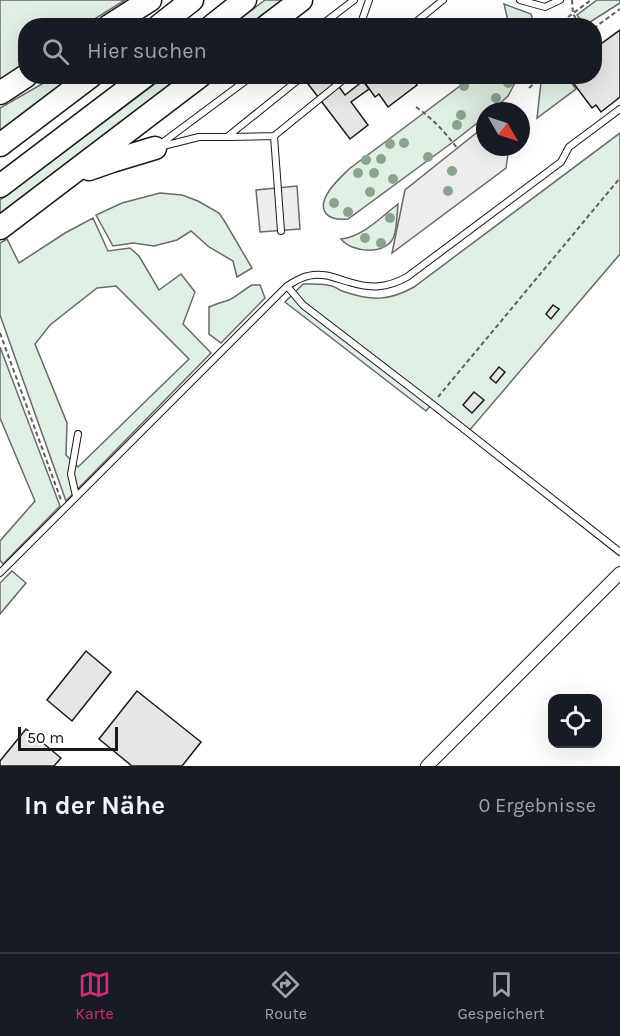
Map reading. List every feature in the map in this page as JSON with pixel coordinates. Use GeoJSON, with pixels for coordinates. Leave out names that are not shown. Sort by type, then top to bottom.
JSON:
{"type":"FeatureCollection","features":[{"type":"Feature","properties":{"kind":"highway"},"geometry":{"type":"LineString","coordinates":[[122,18],[150,0]]}},
{"type":"Feature","properties":{"kind":"highway"},"geometry":{"type":"LineString","coordinates":[[169,18],[192,0]]}},
{"type":"Feature","properties":{"kind":"highway"},"geometry":{"type":"LineString","coordinates":[[222,18],[245,0]]}},
{"type":"Feature","properties":{"kind":"highway"},"geometry":{"type":"LineString","coordinates":[[277,18],[301,0]]}},
{"type":"Feature","properties":{"kind":"highway"},"geometry":{"type":"LineString","coordinates":[[0,93],[18,81]]}},
{"type":"Feature","properties":{"kind":"highway"},"geometry":{"type":"LineString","coordinates":[[0,146],[81,84]]}},
{"type":"Feature","properties":{"kind":"highway"},"geometry":{"type":"LineString","coordinates":[[0,186],[134,84]]}},
{"type":"Feature","properties":{"kind":"highway"},"geometry":{"type":"LineString","coordinates":[[0,228],[190,84]]}},
{"type":"Feature","properties":{"kind":"highway"},"geometry":{"type":"LineString","coordinates":[[61,182],[112,161],[155,148]]}},
{"type":"Feature","properties":{"kind":"street"},"geometry":{"type":"LineString","coordinates":[[427,766],[620,573]]}},
{"type":"Feature","properties":{"kind":"lane"},"geometry":{"type":"LineString","coordinates":[[330,18],[354,0]]}},
{"type":"Feature","properties":{"kind":"lane"},"geometry":{"type":"LineString","coordinates":[[363,18],[369,0]]}},
{"type":"Feature","properties":{"kind":"lane"},"geometry":{"type":"LineString","coordinates":[[421,18],[443,0]]}},
{"type":"Feature","properties":{"kind":"lane"},"geometry":{"type":"LineString","coordinates":[[520,0],[545,7],[560,0]]}},
{"type":"Feature","properties":{"kind":"lane"},"geometry":{"type":"LineString","coordinates":[[155,148],[241,84]]}},
{"type":"Feature","properties":{"kind":"lane"},"geometry":{"type":"LineString","coordinates":[[227,137],[293,84]]}},
{"type":"Feature","properties":{"kind":"lane"},"geometry":{"type":"LineString","coordinates":[[155,148],[199,137],[274,136],[338,84]]}},
{"type":"Feature","properties":{"kind":"lane"},"geometry":{"type":"LineString","coordinates":[[1,569],[287,286],[309,275],[333,276],[351,283],[369,286],[382,287],[394,284],[407,277],[561,162],[569,147],[620,109]]}},
{"type":"Feature","properties":{"kind":"lane"},"geometry":{"type":"LineString","coordinates":[[274,136],[281,231]]}},
{"type":"Feature","properties":{"kind":"lane"},"geometry":{"type":"LineString","coordinates":[[287,286],[303,305],[620,552]]}},
{"type":"Feature","properties":{"kind":"lane"},"geometry":{"type":"LineString","coordinates":[[76,496],[71,474],[78,434]]}},
{"type":"Feature","properties":{"kind":"path"},"geometry":{"type":"LineString","coordinates":[[572,0],[573,14],[576,18]]}},
{"type":"Feature","properties":{"kind":"path"},"geometry":{"type":"LineString","coordinates":[[567,18],[591,0]]}},
{"type":"Feature","properties":{"kind":"path"},"geometry":{"type":"LineString","coordinates":[[602,22],[620,9]]}},
{"type":"Feature","properties":{"kind":"path"},"geometry":{"type":"LineString","coordinates":[[529,88],[534,84]]}},
{"type":"Feature","properties":{"kind":"path"},"geometry":{"type":"LineString","coordinates":[[416,107],[443,130],[457,148]]}},
{"type":"Feature","properties":{"kind":"path"},"geometry":{"type":"LineString","coordinates":[[432,404],[620,178]]}},
{"type":"Feature","properties":{"kind":"path"},"geometry":{"type":"LineString","coordinates":[[0,333],[64,509]]}},
{"type":"Feature","properties":{"kind":"green space"},"geometry":{"type":"Polygon","coordinates":[[[0,0],[125,0],[96,18],[18,18],[18,68],[0,80],[0,0]]]}},
{"type":"Feature","properties":{"kind":"green space"},"geometry":{"type":"Polygon","coordinates":[[[265,0],[283,0],[258,18],[241,18],[265,0]]]}},
{"type":"Feature","properties":{"kind":"green space"},"geometry":{"type":"Polygon","coordinates":[[[597,0],[620,0],[620,3],[596,18],[579,18],[577,15],[597,0]]]}},
{"type":"Feature","properties":{"kind":"green space"},"geometry":{"type":"Polygon","coordinates":[[[504,4],[531,14],[532,17],[532,18],[507,18],[504,4]]]}},
{"type":"Feature","properties":{"kind":"green space"},"geometry":{"type":"Polygon","coordinates":[[[42,84],[63,84],[0,133],[0,108],[42,84]]]}},
{"type":"Feature","properties":{"kind":"green space"},"geometry":{"type":"Polygon","coordinates":[[[155,84],[172,84],[0,214],[0,200],[155,84]]]}},
{"type":"Feature","properties":{"kind":"green space"},"geometry":{"type":"Polygon","coordinates":[[[463,84],[514,84],[502,102],[476,102],[476,124],[348,219],[329,216],[324,209],[325,198],[349,169],[463,84]]]}},
{"type":"Feature","properties":{"kind":"green space"},"geometry":{"type":"Polygon","coordinates":[[[541,84],[572,84],[576,89],[537,118],[541,84]]]}},
{"type":"Feature","properties":{"kind":"green space"},"geometry":{"type":"Polygon","coordinates":[[[620,133],[620,254],[468,432],[432,404],[426,411],[285,302],[303,284],[328,285],[355,295],[372,298],[388,297],[405,292],[620,133]]]}},
{"type":"Feature","properties":{"kind":"green space"},"geometry":{"type":"Polygon","coordinates":[[[160,193],[182,195],[219,213],[252,268],[237,277],[233,261],[209,247],[191,231],[177,240],[154,246],[133,243],[113,246],[96,215],[122,203],[160,193]]]}},
{"type":"Feature","properties":{"kind":"green space"},"geometry":{"type":"Polygon","coordinates":[[[398,204],[394,236],[384,247],[361,249],[346,244],[341,239],[365,230],[398,204]]]}},
{"type":"Feature","properties":{"kind":"green space"},"geometry":{"type":"Polygon","coordinates":[[[93,218],[108,251],[130,248],[139,256],[159,290],[181,274],[195,292],[183,324],[211,353],[66,501],[0,315],[0,243],[7,239],[19,263],[93,218]],[[116,286],[97,288],[50,325],[35,344],[67,423],[66,455],[78,467],[189,359],[116,286]]]}},
{"type":"Feature","properties":{"kind":"green space"},"geometry":{"type":"Polygon","coordinates":[[[252,285],[260,285],[265,298],[221,343],[209,334],[209,307],[231,299],[252,285]]]}},
{"type":"Feature","properties":{"kind":"green space"},"geometry":{"type":"Polygon","coordinates":[[[0,347],[60,506],[3,564],[0,560],[0,541],[35,501],[0,418],[0,347]]]}},
{"type":"Feature","properties":{"kind":"green space"},"geometry":{"type":"Polygon","coordinates":[[[12,571],[26,583],[0,614],[0,583],[12,571]]]}},
{"type":"Feature","properties":{"kind":"shaded area"},"geometry":{"type":"Polygon","coordinates":[[[476,133],[476,156],[508,156],[506,168],[392,253],[405,190],[476,133]]]}},
{"type":"Feature","properties":{"kind":"shaded area"},"geometry":{"type":"Polygon","coordinates":[[[297,186],[300,229],[260,232],[256,190],[297,186]]]}},
{"type":"Feature","properties":{"kind":"building"},"geometry":{"type":"Polygon","coordinates":[[[620,30],[620,97],[601,112],[596,105],[592,108],[574,84],[602,84],[602,43],[620,30]]]}},
{"type":"Feature","properties":{"kind":"building"},"geometry":{"type":"Polygon","coordinates":[[[308,84],[337,84],[345,95],[359,84],[365,84],[369,89],[351,102],[368,125],[350,139],[308,84]]]}},
{"type":"Feature","properties":{"kind":"building"},"geometry":{"type":"Polygon","coordinates":[[[366,84],[417,85],[388,107],[379,94],[375,97],[366,84]]]}},
{"type":"Feature","properties":{"kind":"building"},"geometry":{"type":"Polygon","coordinates":[[[553,305],[559,309],[551,319],[546,314],[553,305]]]}},
{"type":"Feature","properties":{"kind":"building"},"geometry":{"type":"Polygon","coordinates":[[[499,367],[505,372],[496,383],[490,378],[499,367]]]}},
{"type":"Feature","properties":{"kind":"building"},"geometry":{"type":"Polygon","coordinates":[[[474,392],[484,400],[472,413],[463,405],[474,392]]]}},
{"type":"Feature","properties":{"kind":"building"},"geometry":{"type":"Polygon","coordinates":[[[86,651],[111,672],[72,721],[47,700],[86,651]]]}},
{"type":"Feature","properties":{"kind":"building"},"geometry":{"type":"Polygon","coordinates":[[[137,691],[201,742],[182,766],[132,766],[99,739],[137,691]]]}},
{"type":"Feature","properties":{"kind":"building"},"geometry":{"type":"Polygon","coordinates":[[[26,729],[61,758],[54,766],[0,766],[0,761],[26,729]]]}}]}
